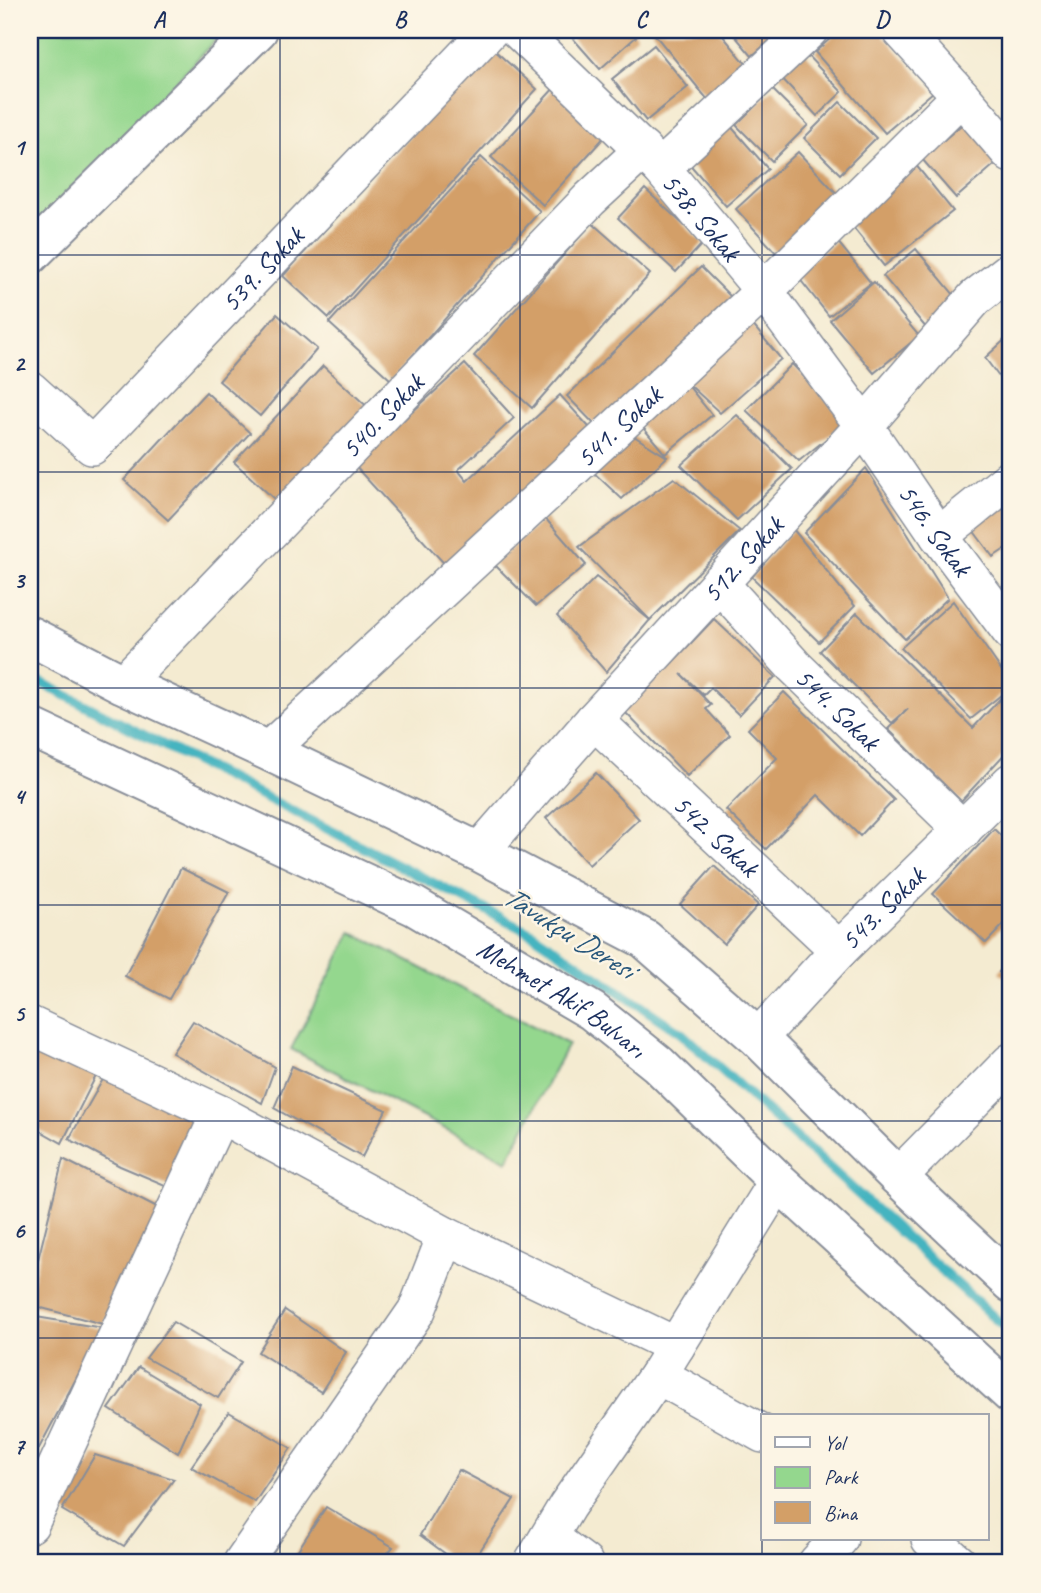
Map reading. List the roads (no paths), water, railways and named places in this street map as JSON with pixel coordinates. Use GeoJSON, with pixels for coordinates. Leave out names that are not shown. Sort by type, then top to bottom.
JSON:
{"type":"FeatureCollection","features":[{"type":"Feature","properties":{"kind":"main road"},"geometry":{"type":"LineString","coordinates":[[30,255],[258,30]]}},
{"type":"Feature","properties":{"kind":"main road"},"geometry":{"type":"LineString","coordinates":[[30,636],[123,684],[479,852],[645,939],[758,1038],[898,1177],[1011,1283]]}},
{"type":"Feature","properties":{"kind":"main road","name":"Mehmet Akif Bulvarı"},"geometry":{"type":"LineString","coordinates":[[30,727],[414,906],[592,1011],[658,1064],[778,1181],[1011,1394]]}},
{"type":"Feature","properties":{"kind":"street","name":"540. Sokak"},"geometry":{"type":"LineString","coordinates":[[123,684],[590,199],[652,159],[809,30]]}},
{"type":"Feature","properties":{"kind":"street"},"geometry":{"type":"LineString","coordinates":[[901,30],[1011,154]]}},
{"type":"Feature","properties":{"kind":"street","name":"538. Sokak"},"geometry":{"type":"LineString","coordinates":[[516,31],[652,159],[764,291],[864,426]]}},
{"type":"Feature","properties":{"kind":"street","name":"539. Sokak"},"geometry":{"type":"LineString","coordinates":[[30,390],[92,446],[516,31]]}},
{"type":"Feature","properties":{"kind":"street","name":"541. Sokak"},"geometry":{"type":"LineString","coordinates":[[268,751],[764,291],[961,96]]}},
{"type":"Feature","properties":{"kind":"street","name":"512. Sokak"},"geometry":{"type":"LineString","coordinates":[[479,852],[594,720],[864,426],[975,298],[1011,270]]}},
{"type":"Feature","properties":{"kind":"street","name":"546. Sokak"},"geometry":{"type":"LineString","coordinates":[[864,426],[939,536],[1011,632]]}},
{"type":"Feature","properties":{"kind":"street"},"geometry":{"type":"LineString","coordinates":[[939,536],[1011,478]]}},
{"type":"Feature","properties":{"kind":"street","name":"544. Sokak"},"geometry":{"type":"LineString","coordinates":[[719,583],[794,666],[962,830]]}},
{"type":"Feature","properties":{"kind":"street","name":"542. Sokak"},"geometry":{"type":"LineString","coordinates":[[594,720],[839,950]]}},
{"type":"Feature","properties":{"kind":"street","name":"543. Sokak"},"geometry":{"type":"LineString","coordinates":[[758,1038],[839,950],[1011,782]]}},
{"type":"Feature","properties":{"kind":"street"},"geometry":{"type":"LineString","coordinates":[[30,1025],[219,1114],[446,1236],[667,1360],[761,1432]]}},
{"type":"Feature","properties":{"kind":"street"},"geometry":{"type":"LineString","coordinates":[[898,1177],[1011,1062]]}},
{"type":"Feature","properties":{"kind":"street"},"geometry":{"type":"LineString","coordinates":[[30,1524],[219,1114]]}},
{"type":"Feature","properties":{"kind":"street"},"geometry":{"type":"LineString","coordinates":[[584,1563],[541,1550],[567,1506],[667,1360],[778,1181]]}},
{"type":"Feature","properties":{"kind":"street"},"geometry":{"type":"LineString","coordinates":[[242,1563],[417,1310],[446,1236]]}},
{"type":"Feature","properties":{"kind":"street"},"geometry":{"type":"LineString","coordinates":[[817,1563],[838,1540]]}},
{"type":"Feature","properties":{"kind":"street"},"geometry":{"type":"LineString","coordinates":[[931,1540],[958,1563]]}},
{"type":"Feature","properties":{"kind":"waterway","name":"Tavukçu Deresi"},"geometry":{"type":"LineString","coordinates":[[30,677],[533,934],[681,1033],[1011,1333]]}}]}
